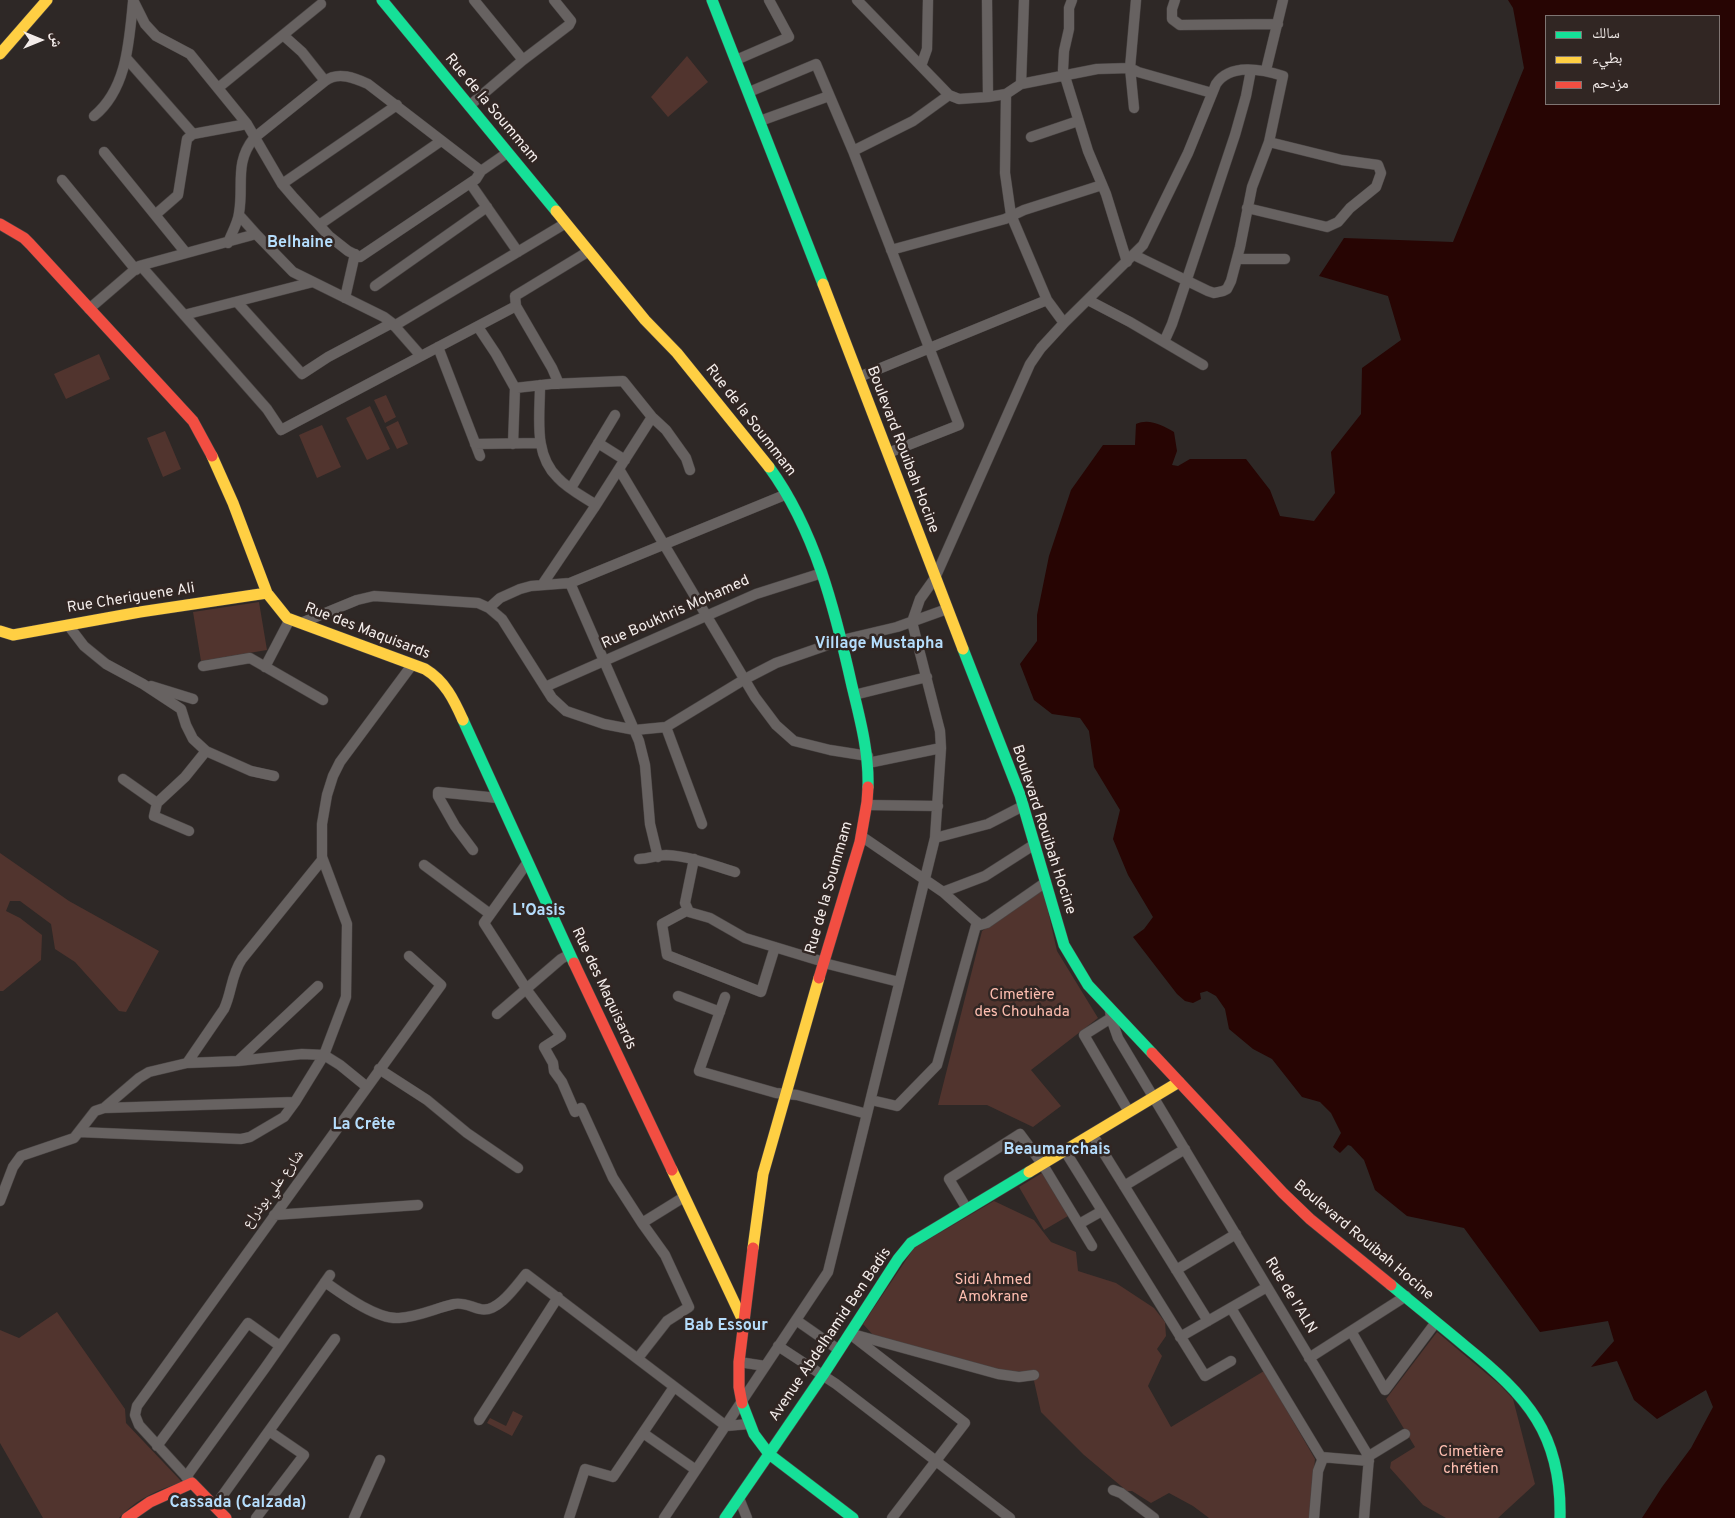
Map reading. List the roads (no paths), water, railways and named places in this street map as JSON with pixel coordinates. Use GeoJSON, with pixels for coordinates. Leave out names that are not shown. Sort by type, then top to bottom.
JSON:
{"type":"FeatureCollection","features":[{"type":"Feature","properties":{"kind":"main road"},"geometry":{"type":"LineString","coordinates":[[0,54],[47,0]]}},
{"type":"Feature","properties":{"kind":"main road","name":"Boulevard Rouibah Hocine"},"geometry":{"type":"LineString","coordinates":[[712,0],[977,683],[1023,806],[1064,945],[1074,964],[1110,1012],[1179,1082],[1248,1157],[1310,1219],[1406,1296],[1508,1382],[1525,1400],[1543,1429],[1558,1469],[1561,1490],[1560,1518]]}},
{"type":"Feature","properties":{"kind":"main road","name":"Rue de la Soummam"},"geometry":{"type":"LineString","coordinates":[[384,1],[644,320],[677,353],[757,450],[787,494],[804,526],[822,572],[842,640],[868,759],[867,804],[862,836],[784,1093],[763,1174],[738,1382],[749,1424],[759,1444],[769,1454],[853,1518]]}},
{"type":"Feature","properties":{"kind":"main road"},"geometry":{"type":"LineString","coordinates":[[0,224],[30,244],[193,421],[208,448],[233,503],[267,593],[287,618],[295,621]]}},
{"type":"Feature","properties":{"kind":"main road","name":"Rue Cheriguene Ali"},"geometry":{"type":"LineString","coordinates":[[0,631],[13,635],[140,612],[267,593]]}},
{"type":"Feature","properties":{"kind":"main road","name":"Rue des Maquisards"},"geometry":{"type":"LineString","coordinates":[[295,621],[432,673],[448,690],[527,863],[744,1323]]}},
{"type":"Feature","properties":{"kind":"main road","name":"Avenue Abdelhamid Ben Badis"},"geometry":{"type":"LineString","coordinates":[[725,1518],[840,1350],[898,1259],[911,1243],[1179,1082]]}},
{"type":"Feature","properties":{"kind":"main road"},"geometry":{"type":"LineString","coordinates":[[128,1518],[144,1504],[189,1480],[226,1518]]}},
{"type":"Feature","properties":{"kind":"street"},"geometry":{"type":"LineString","coordinates":[[474,0],[523,60]]}},
{"type":"Feature","properties":{"kind":"street"},"geometry":{"type":"LineString","coordinates":[[469,106],[523,60],[569,25],[568,17],[554,0]]}},
{"type":"Feature","properties":{"kind":"street"},"geometry":{"type":"LineString","coordinates":[[736,60],[789,37],[769,0]]}},
{"type":"Feature","properties":{"kind":"street"},"geometry":{"type":"LineString","coordinates":[[857,0],[949,95],[959,99],[1006,94],[1021,84],[1097,69],[1130,68],[1212,93]]}},
{"type":"Feature","properties":{"kind":"street"},"geometry":{"type":"LineString","coordinates":[[921,66],[927,49],[928,0]]}},
{"type":"Feature","properties":{"kind":"street"},"geometry":{"type":"LineString","coordinates":[[987,0],[988,97]]}},
{"type":"Feature","properties":{"kind":"street"},"geometry":{"type":"LineString","coordinates":[[1021,84],[1024,0]]}},
{"type":"Feature","properties":{"kind":"street"},"geometry":{"type":"LineString","coordinates":[[664,1518],[828,1272],[936,838],[941,748],[940,731],[912,622],[920,598],[935,578],[1030,364],[1041,348],[1064,323],[1130,259],[1143,245],[1181,168],[1216,84],[1223,75],[1238,71],[1266,70],[1283,76],[1268,142],[1252,187],[1238,258],[1230,286],[1223,291],[1212,292],[1130,259],[1088,152],[1064,75],[1064,51],[1069,29],[1069,8],[1072,0]]}},
{"type":"Feature","properties":{"kind":"street"},"geometry":{"type":"LineString","coordinates":[[1134,108],[1130,68],[1136,0]]}},
{"type":"Feature","properties":{"kind":"street"},"geometry":{"type":"LineString","coordinates":[[1175,0],[1172,9],[1172,19],[1180,25],[1278,24]]}},
{"type":"Feature","properties":{"kind":"street"},"geometry":{"type":"LineString","coordinates":[[1266,70],[1283,0]]}},
{"type":"Feature","properties":{"kind":"street"},"geometry":{"type":"LineString","coordinates":[[94,116],[105,108],[127,58],[133,1]]}},
{"type":"Feature","properties":{"kind":"street"},"geometry":{"type":"LineString","coordinates":[[133,1],[145,24],[156,36],[190,54],[218,88],[247,124],[282,184],[329,236],[360,257],[476,179],[481,171],[508,153]]}},
{"type":"Feature","properties":{"kind":"street"},"geometry":{"type":"LineString","coordinates":[[218,88],[321,4]]}},
{"type":"Feature","properties":{"kind":"street"},"geometry":{"type":"LineString","coordinates":[[283,35],[302,52],[325,80]]}},
{"type":"Feature","properties":{"kind":"street"},"geometry":{"type":"LineString","coordinates":[[127,58],[193,134]]}},
{"type":"Feature","properties":{"kind":"street"},"geometry":{"type":"LineString","coordinates":[[749,92],[816,64],[853,152],[959,425],[888,453]]}},
{"type":"Feature","properties":{"kind":"street"},"geometry":{"type":"LineString","coordinates":[[1164,342],[1187,281],[1235,135],[1251,70]]}},
{"type":"Feature","properties":{"kind":"street"},"geometry":{"type":"LineString","coordinates":[[228,243],[239,215],[242,158],[246,148],[254,138],[329,77],[339,76],[361,80],[397,105],[481,171]]}},
{"type":"Feature","properties":{"kind":"street"},"geometry":{"type":"LineString","coordinates":[[1006,94],[1005,173],[1011,215],[1047,300],[1064,323]]}},
{"type":"Feature","properties":{"kind":"street"},"geometry":{"type":"LineString","coordinates":[[853,152],[913,121],[949,95]]}},
{"type":"Feature","properties":{"kind":"street"},"geometry":{"type":"LineString","coordinates":[[760,121],[829,96]]}},
{"type":"Feature","properties":{"kind":"street"},"geometry":{"type":"LineString","coordinates":[[282,184],[397,105]]}},
{"type":"Feature","properties":{"kind":"street"},"geometry":{"type":"LineString","coordinates":[[1032,137],[1078,122]]}},
{"type":"Feature","properties":{"kind":"street"},"geometry":{"type":"LineString","coordinates":[[155,216],[178,195],[187,139],[193,134],[247,124]]}},
{"type":"Feature","properties":{"kind":"street"},"geometry":{"type":"LineString","coordinates":[[319,224],[441,141]]}},
{"type":"Feature","properties":{"kind":"street"},"geometry":{"type":"LineString","coordinates":[[1247,208],[1327,227],[1338,222],[1350,208],[1376,187],[1381,172],[1378,165],[1342,160],[1268,142]]}},
{"type":"Feature","properties":{"kind":"street"},"geometry":{"type":"LineString","coordinates":[[104,152],[186,253]]}},
{"type":"Feature","properties":{"kind":"street"},"geometry":{"type":"LineString","coordinates":[[62,180],[138,268],[184,315],[267,409],[281,430],[516,306]]}},
{"type":"Feature","properties":{"kind":"street"},"geometry":{"type":"LineString","coordinates":[[470,183],[518,252]]}},
{"type":"Feature","properties":{"kind":"street"},"geometry":{"type":"LineString","coordinates":[[891,250],[1005,219],[1011,215],[1102,185]]}},
{"type":"Feature","properties":{"kind":"street"},"geometry":{"type":"LineString","coordinates":[[375,286],[487,207]]}},
{"type":"Feature","properties":{"kind":"street"},"geometry":{"type":"LineString","coordinates":[[239,215],[293,272],[384,317],[421,356]]}},
{"type":"Feature","properties":{"kind":"street"},"geometry":{"type":"LineString","coordinates":[[237,302],[302,374],[328,357],[393,325],[566,223]]}},
{"type":"Feature","properties":{"kind":"street"},"geometry":{"type":"LineString","coordinates":[[89,309],[138,268],[256,234]]}},
{"type":"Feature","properties":{"kind":"street"},"geometry":{"type":"LineString","coordinates":[[559,384],[552,368],[516,306],[515,296],[588,251]]}},
{"type":"Feature","properties":{"kind":"street"},"geometry":{"type":"LineString","coordinates":[[345,298],[355,254]]}},
{"type":"Feature","properties":{"kind":"street"},"geometry":{"type":"LineString","coordinates":[[1238,258],[1285,259]]}},
{"type":"Feature","properties":{"kind":"street"},"geometry":{"type":"LineString","coordinates":[[184,315],[313,282]]}},
{"type":"Feature","properties":{"kind":"street"},"geometry":{"type":"LineString","coordinates":[[859,378],[1047,300]]}},
{"type":"Feature","properties":{"kind":"street"},"geometry":{"type":"LineString","coordinates":[[1088,300],[1203,365]]}},
{"type":"Feature","properties":{"kind":"street"},"geometry":{"type":"LineString","coordinates":[[478,327],[515,388],[512,444]]}},
{"type":"Feature","properties":{"kind":"street"},"geometry":{"type":"LineString","coordinates":[[438,348],[480,456]]}},
{"type":"Feature","properties":{"kind":"street"},"geometry":{"type":"LineString","coordinates":[[515,388],[623,381],[652,417],[666,430],[686,458],[690,470]]}},
{"type":"Feature","properties":{"kind":"street"},"geometry":{"type":"LineString","coordinates":[[540,385],[540,443],[548,466],[559,479],[596,506]]}},
{"type":"Feature","properties":{"kind":"street"},"geometry":{"type":"LineString","coordinates":[[571,488],[615,415]]}},
{"type":"Feature","properties":{"kind":"street"},"geometry":{"type":"LineString","coordinates":[[542,585],[596,506],[652,417]]}},
{"type":"Feature","properties":{"kind":"street"},"geometry":{"type":"LineString","coordinates":[[475,444],[540,443]]}},
{"type":"Feature","properties":{"kind":"street"},"geometry":{"type":"LineString","coordinates":[[598,443],[624,460]]}},
{"type":"Feature","properties":{"kind":"street"},"geometry":{"type":"LineString","coordinates":[[619,469],[755,697],[772,720],[794,741],[868,759],[941,748]]}},
{"type":"Feature","properties":{"kind":"street"},"geometry":{"type":"LineString","coordinates":[[488,608],[500,598],[520,589],[570,583],[787,494]]}},
{"type":"Feature","properties":{"kind":"street","name":"Rue Boukhris Mohamed"},"geometry":{"type":"LineString","coordinates":[[545,688],[756,594],[822,572]]}},
{"type":"Feature","properties":{"kind":"street"},"geometry":{"type":"LineString","coordinates":[[570,583],[635,730],[643,757],[650,824],[658,857]]}},
{"type":"Feature","properties":{"kind":"street"},"geometry":{"type":"LineString","coordinates":[[265,667],[295,621],[357,600],[374,596],[478,603],[502,619],[555,703],[566,711],[604,724],[635,730],[666,727],[745,679],[776,663],[842,640],[897,627],[947,609]]}},
{"type":"Feature","properties":{"kind":"street"},"geometry":{"type":"LineString","coordinates":[[68,625],[84,646],[106,664],[143,684],[181,709],[186,726],[194,739],[206,751],[251,771],[274,776]]}},
{"type":"Feature","properties":{"kind":"street"},"geometry":{"type":"LineString","coordinates":[[203,666],[250,658],[323,700]]}},
{"type":"Feature","properties":{"kind":"street"},"geometry":{"type":"LineString","coordinates":[[79,1132],[241,1139],[250,1137],[284,1117],[295,1102],[324,1055],[346,997],[348,933],[345,916],[322,860],[322,824],[327,794],[333,776],[347,752],[412,665]]}},
{"type":"Feature","properties":{"kind":"street"},"geometry":{"type":"LineString","coordinates":[[854,695],[927,677]]}},
{"type":"Feature","properties":{"kind":"street"},"geometry":{"type":"LineString","coordinates":[[143,684],[193,699]]}},
{"type":"Feature","properties":{"kind":"street"},"geometry":{"type":"LineString","coordinates":[[666,727],[702,824]]}},
{"type":"Feature","properties":{"kind":"street"},"geometry":{"type":"LineString","coordinates":[[189,831],[154,816],[157,803],[185,777],[206,751]]}},
{"type":"Feature","properties":{"kind":"street"},"geometry":{"type":"LineString","coordinates":[[123,779],[157,803]]}},
{"type":"Feature","properties":{"kind":"street"},"geometry":{"type":"LineString","coordinates":[[472,850],[455,826],[438,796],[438,792],[498,798]]}},
{"type":"Feature","properties":{"kind":"street"},"geometry":{"type":"LineString","coordinates":[[867,804],[938,806]]}},
{"type":"Feature","properties":{"kind":"street"},"geometry":{"type":"LineString","coordinates":[[936,838],[988,824],[1023,806]]}},
{"type":"Feature","properties":{"kind":"street"},"geometry":{"type":"LineString","coordinates":[[862,836],[943,892],[981,925],[987,923],[1046,882]]}},
{"type":"Feature","properties":{"kind":"street"},"geometry":{"type":"LineString","coordinates":[[943,892],[985,876],[1035,844]]}},
{"type":"Feature","properties":{"kind":"street"},"geometry":{"type":"LineString","coordinates":[[639,859],[664,855],[694,859],[735,872]]}},
{"type":"Feature","properties":{"kind":"street"},"geometry":{"type":"LineString","coordinates":[[694,859],[686,903],[689,912],[710,918],[745,938],[899,982]]}},
{"type":"Feature","properties":{"kind":"street"},"geometry":{"type":"LineString","coordinates":[[187,1064],[224,1009],[236,969],[322,860]]}},
{"type":"Feature","properties":{"kind":"street"},"geometry":{"type":"LineString","coordinates":[[527,863],[484,923],[526,989],[561,1036],[544,1047],[553,1063],[554,1071],[562,1082],[575,1112],[581,1108],[613,1178],[665,1255],[689,1306],[667,1321],[638,1358]]}},
{"type":"Feature","properties":{"kind":"street"},"geometry":{"type":"LineString","coordinates":[[424,865],[490,914]]}},
{"type":"Feature","properties":{"kind":"street"},"geometry":{"type":"LineString","coordinates":[[688,910],[662,924],[666,955],[761,992],[775,947]]}},
{"type":"Feature","properties":{"kind":"street"},"geometry":{"type":"LineString","coordinates":[[871,1100],[897,1106],[937,1065],[976,922]]}},
{"type":"Feature","properties":{"kind":"street"},"geometry":{"type":"LineString","coordinates":[[497,1014],[570,954]]}},
{"type":"Feature","properties":{"kind":"street","name":"شارع علي بوذراع"},"geometry":{"type":"LineString","coordinates":[[157,1446],[139,1425],[136,1415],[137,1406],[142,1397],[441,985],[409,956]]}},
{"type":"Feature","properties":{"kind":"street"},"geometry":{"type":"LineString","coordinates":[[238,1061],[318,986]]}},
{"type":"Feature","properties":{"kind":"street"},"geometry":{"type":"LineString","coordinates":[[678,996],[720,1012]]}},
{"type":"Feature","properties":{"kind":"street"},"geometry":{"type":"LineString","coordinates":[[724,997],[699,1071],[776,1093],[797,1095],[867,1114]]}},
{"type":"Feature","properties":{"kind":"street"},"geometry":{"type":"LineString","coordinates":[[1110,1012],[1084,1035],[1129,1112]]}},
{"type":"Feature","properties":{"kind":"street","name":"Rue de l'ALN"},"geometry":{"type":"LineString","coordinates":[[1110,1012],[1118,1038],[1369,1458]]}},
{"type":"Feature","properties":{"kind":"street"},"geometry":{"type":"LineString","coordinates":[[104,1108],[139,1078],[149,1072],[187,1064],[302,1054],[324,1055],[340,1065],[367,1087]]}},
{"type":"Feature","properties":{"kind":"street"},"geometry":{"type":"LineString","coordinates":[[379,1069],[427,1100],[467,1133],[518,1168]]}},
{"type":"Feature","properties":{"kind":"street"},"geometry":{"type":"LineString","coordinates":[[0,1201],[13,1167],[21,1156],[74,1138],[95,1111],[104,1108],[295,1102]]}},
{"type":"Feature","properties":{"kind":"street"},"geometry":{"type":"LineString","coordinates":[[967,1209],[949,1179],[1020,1134],[1043,1165],[1092,1246]]}},
{"type":"Feature","properties":{"kind":"street"},"geometry":{"type":"LineString","coordinates":[[1092,1134],[1208,1321]]}},
{"type":"Feature","properties":{"kind":"street"},"geometry":{"type":"LineString","coordinates":[[1124,1186],[1185,1149]]}},
{"type":"Feature","properties":{"kind":"street"},"geometry":{"type":"LineString","coordinates":[[1065,1151],[1205,1376],[1232,1361]]}},
{"type":"Feature","properties":{"kind":"street"},"geometry":{"type":"LineString","coordinates":[[642,1223],[684,1197]]}},
{"type":"Feature","properties":{"kind":"street"},"geometry":{"type":"LineString","coordinates":[[274,1215],[418,1205]]}},
{"type":"Feature","properties":{"kind":"street"},"geometry":{"type":"LineString","coordinates":[[1079,1224],[1102,1211]]}},
{"type":"Feature","properties":{"kind":"street"},"geometry":{"type":"LineString","coordinates":[[1176,1270],[1236,1234]]}},
{"type":"Feature","properties":{"kind":"street"},"geometry":{"type":"LineString","coordinates":[[280,1346],[248,1323],[157,1446],[189,1480],[327,1278],[366,1309],[395,1319],[457,1304],[468,1305],[482,1310],[490,1309],[502,1301],[526,1274],[726,1426],[749,1424]]}},
{"type":"Feature","properties":{"kind":"street"},"geometry":{"type":"LineString","coordinates":[[1180,1337],[1267,1287]]}},
{"type":"Feature","properties":{"kind":"street"},"geometry":{"type":"LineString","coordinates":[[1310,1358],[1406,1296]]}},
{"type":"Feature","properties":{"kind":"street"},"geometry":{"type":"LineString","coordinates":[[479,1420],[558,1297]]}},
{"type":"Feature","properties":{"kind":"street"},"geometry":{"type":"LineString","coordinates":[[1231,1308],[1321,1458],[1369,1458],[1405,1434]]}},
{"type":"Feature","properties":{"kind":"street"},"geometry":{"type":"LineString","coordinates":[[796,1320],[840,1350]]}},
{"type":"Feature","properties":{"kind":"street"},"geometry":{"type":"LineString","coordinates":[[1351,1331],[1385,1390],[1436,1322]]}},
{"type":"Feature","properties":{"kind":"street"},"geometry":{"type":"LineString","coordinates":[[850,1334],[998,1374],[1019,1377],[1034,1375]]}},
{"type":"Feature","properties":{"kind":"street"},"geometry":{"type":"LineString","coordinates":[[850,1334],[965,1423],[892,1518]]}},
{"type":"Feature","properties":{"kind":"street"},"geometry":{"type":"LineString","coordinates":[[214,1506],[334,1339]]}},
{"type":"Feature","properties":{"kind":"street"},"geometry":{"type":"LineString","coordinates":[[778,1346],[823,1375],[1010,1518]]}},
{"type":"Feature","properties":{"kind":"street"},"geometry":{"type":"LineString","coordinates":[[739,1362],[765,1366]]}},
{"type":"Feature","properties":{"kind":"street"},"geometry":{"type":"LineString","coordinates":[[569,1518],[585,1469],[613,1477],[674,1387]]}},
{"type":"Feature","properties":{"kind":"street"},"geometry":{"type":"LineString","coordinates":[[256,1518],[304,1455],[269,1431]]}},
{"type":"Feature","properties":{"kind":"street"},"geometry":{"type":"LineString","coordinates":[[643,1433],[696,1470]]}},
{"type":"Feature","properties":{"kind":"street"},"geometry":{"type":"LineString","coordinates":[[1314,1518],[1318,1471],[1323,1458]]}},
{"type":"Feature","properties":{"kind":"street"},"geometry":{"type":"LineString","coordinates":[[1364,1518],[1369,1458]]}},
{"type":"Feature","properties":{"kind":"street"},"geometry":{"type":"LineString","coordinates":[[354,1518],[380,1460]]}},
{"type":"Feature","properties":{"kind":"street"},"geometry":{"type":"LineString","coordinates":[[1113,1490],[1154,1518]]}},
{"type":"Feature","properties":{"kind":"street"},"geometry":{"type":"LineString","coordinates":[[738,1498],[747,1518]]}},
{"type":"Feature","properties":{"kind":"district","name":"Belhaine"},"geometry":{"type":"Point","coordinates":[300,244]}},
{"type":"Feature","properties":{"kind":"district","name":"Village Mustapha"},"geometry":{"type":"Point","coordinates":[879,645]}},
{"type":"Feature","properties":{"kind":"district","name":"L'Oasis"},"geometry":{"type":"Point","coordinates":[539,912]}},
{"type":"Feature","properties":{"kind":"district","name":"La Crête"},"geometry":{"type":"Point","coordinates":[364,1126]}},
{"type":"Feature","properties":{"kind":"district","name":"Beaumarchais"},"geometry":{"type":"Point","coordinates":[1057,1151]}},
{"type":"Feature","properties":{"kind":"district","name":"Bab Essour"},"geometry":{"type":"Point","coordinates":[726,1327]}},
{"type":"Feature","properties":{"kind":"district","name":"Cassada (Calzada)"},"geometry":{"type":"Point","coordinates":[238,1504]}},
{"type":"Feature","properties":{"kind":"park label","name":"Cimetière des Chouhada"},"geometry":{"type":"Point","coordinates":[1022,1004]}},
{"type":"Feature","properties":{"kind":"park label","name":"Sidi Ahmed Amokrane"},"geometry":{"type":"Point","coordinates":[993,1290]}},
{"type":"Feature","properties":{"kind":"park label","name":"Cimetière chrétien"},"geometry":{"type":"Point","coordinates":[1471,1462]}}]}
